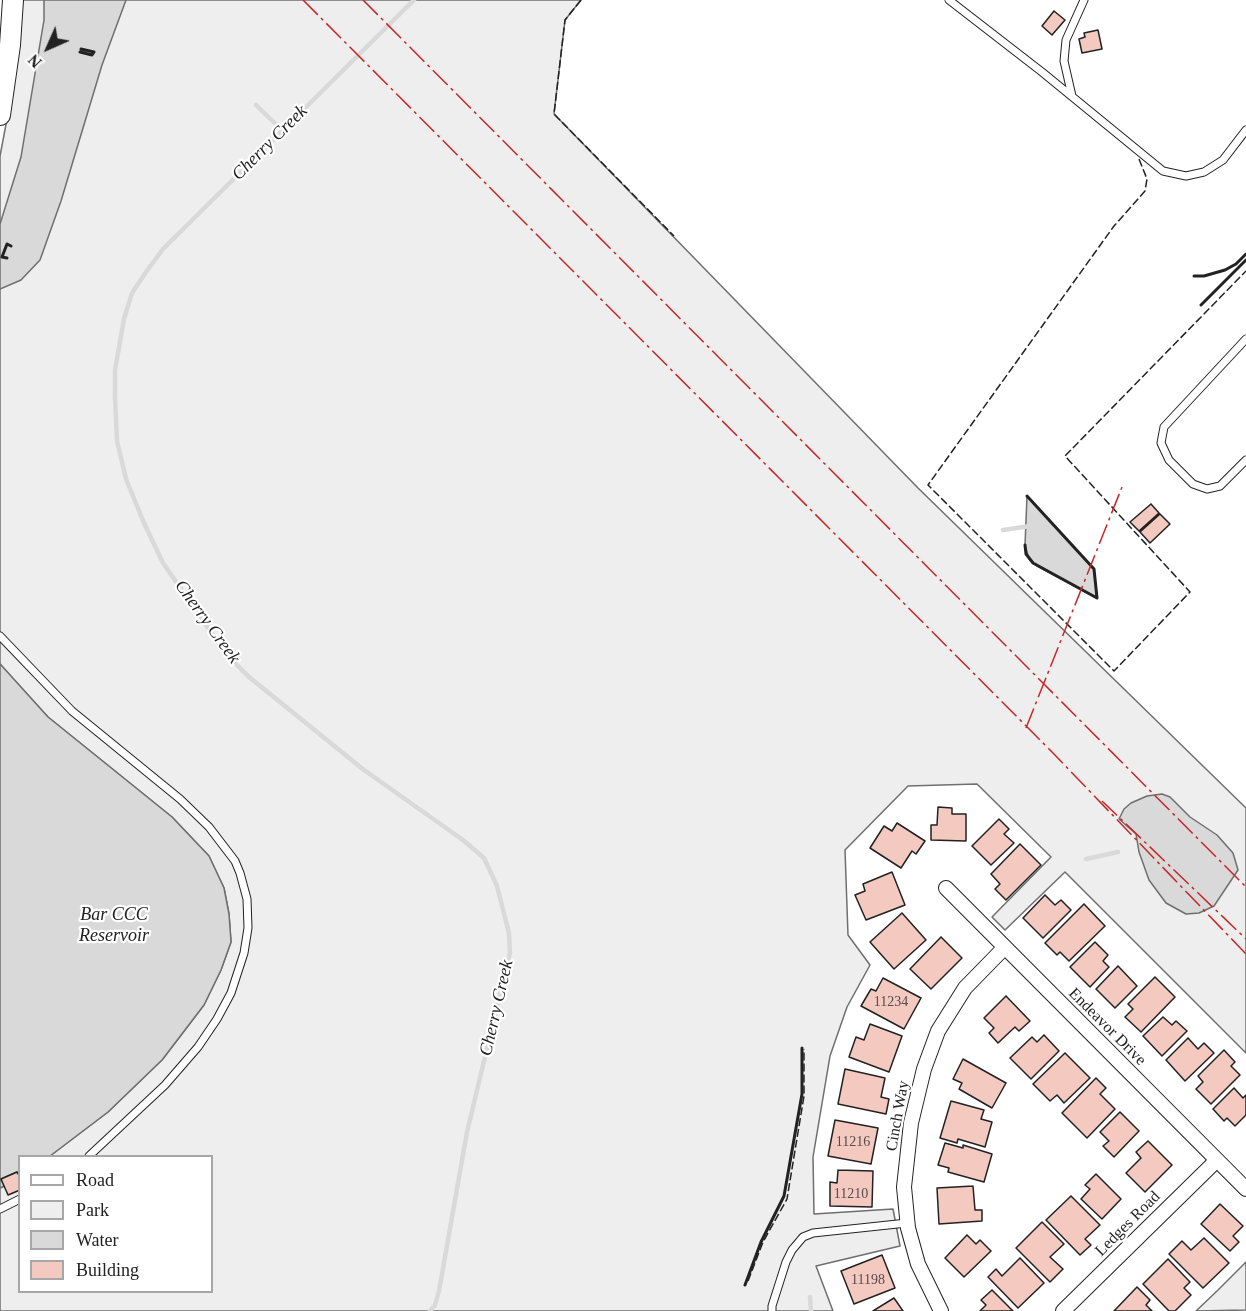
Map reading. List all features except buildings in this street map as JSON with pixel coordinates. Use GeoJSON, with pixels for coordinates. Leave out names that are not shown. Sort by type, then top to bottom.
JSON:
{"type":"FeatureCollection","features":[{"type":"Feature","properties":{"kind":"main road"},"geometry":{"type":"LineString","coordinates":[[0,115],[10,5]]}},
{"type":"Feature","properties":{"kind":"street","name":"Endeavor Drive"},"geometry":{"type":"LineString","coordinates":[[946,888],[1246,1189]]}},
{"type":"Feature","properties":{"kind":"street","name":"Cinch Way"},"geometry":{"type":"LineString","coordinates":[[941,1311],[918,1264],[907,1223],[904,1187],[908,1146],[919,1086],[927,1057],[938,1031],[960,995],[1005,947]]}},
{"type":"Feature","properties":{"kind":"street","name":"Ledges Road"},"geometry":{"type":"LineString","coordinates":[[1063,1311],[1217,1160]]}},
{"type":"Feature","properties":{"kind":"lane"},"geometry":{"type":"LineString","coordinates":[[949,0],[1163,171],[1186,176],[1204,172],[1223,160],[1246,130]]}},
{"type":"Feature","properties":{"kind":"lane"},"geometry":{"type":"LineString","coordinates":[[1072,96],[1064,61],[1066,40],[1084,0]]}},
{"type":"Feature","properties":{"kind":"lane"},"geometry":{"type":"LineString","coordinates":[[1246,339],[1164,427],[1161,443],[1170,460],[1193,484],[1207,489],[1220,486],[1246,459]]}},
{"type":"Feature","properties":{"kind":"lane"},"geometry":{"type":"LineString","coordinates":[[0,636],[72,711],[173,794],[209,827],[235,861],[247,899],[248,928],[244,953],[231,993],[217,1019],[189,1059],[165,1085],[89,1155]]}},
{"type":"Feature","properties":{"kind":"lane"},"geometry":{"type":"LineString","coordinates":[[0,1209],[18,1200]]}},
{"type":"Feature","properties":{"kind":"lane"},"geometry":{"type":"LineString","coordinates":[[772,1311],[786,1262],[803,1237],[813,1233],[907,1223]]}},
{"type":"Feature","properties":{"kind":"green space"},"geometry":{"type":"Polygon","coordinates":[[[21,0],[581,0],[565,20],[554,114],[918,488],[1246,808],[1246,1053],[1065,872],[1005,930],[992,917],[1051,857],[977,784],[908,786],[845,850],[848,935],[870,965],[847,1007],[830,1056],[813,1157],[814,1214],[893,1209],[900,1246],[816,1266],[833,1311],[0,1311],[0,1188],[4,1186],[1,1179],[17,1172],[18,1293],[213,1293],[213,1155],[51,1155],[108,1112],[162,1060],[204,1005],[221,970],[231,942],[224,888],[209,856],[172,817],[48,717],[0,664],[0,156],[7,119],[21,0]]]}},
{"type":"Feature","properties":{"kind":"green space"},"geometry":{"type":"Polygon","coordinates":[[[1246,1262],[1246,1310],[1196,1311],[1217,1291],[1246,1262]]]}},
{"type":"Feature","properties":{"kind":"water"},"geometry":{"type":"Polygon","coordinates":[[[44,0],[126,0],[102,65],[61,201],[40,260],[21,280],[0,289],[0,224],[21,157],[44,20],[44,0]]]}},
{"type":"Feature","properties":{"kind":"water"},"geometry":{"type":"Polygon","coordinates":[[[1027,496],[1094,569],[1097,598],[1037,566],[1029,559],[1025,545],[1027,496]]]}},
{"type":"Feature","properties":{"kind":"water","name":"Bar CCC Reservoir"},"geometry":{"type":"Polygon","coordinates":[[[0,664],[48,717],[172,817],[209,856],[224,888],[231,942],[221,970],[204,1005],[162,1060],[108,1112],[51,1155],[18,1155],[18,1174],[17,1172],[1,1179],[4,1186],[0,1188],[0,664]]]}},
{"type":"Feature","properties":{"kind":"water"},"geometry":{"type":"Polygon","coordinates":[[[1162,794],[1170,797],[1190,817],[1217,835],[1233,853],[1238,870],[1214,906],[1199,913],[1186,914],[1166,903],[1149,880],[1139,852],[1136,834],[1119,819],[1124,809],[1131,803],[1147,796],[1162,794]]]}},
{"type":"Feature","properties":{"kind":"waterway","name":"Cherry Creek"},"geometry":{"type":"LineString","coordinates":[[414,0],[163,249],[132,293],[124,319],[115,370],[115,397],[117,441],[126,479],[144,523],[163,563],[226,654],[249,677],[364,770],[463,840],[484,858],[497,886],[509,933],[510,953],[467,1132],[439,1291],[435,1305],[430,1311]]}},
{"type":"Feature","properties":{"kind":"waterway"},"geometry":{"type":"LineString","coordinates":[[256,105],[283,131]]}},
{"type":"Feature","properties":{"kind":"waterway"},"geometry":{"type":"LineString","coordinates":[[1003,530],[1030,526]]}},
{"type":"Feature","properties":{"kind":"waterway"},"geometry":{"type":"LineString","coordinates":[[1086,859],[1118,852]]}},
{"type":"Feature","properties":{"kind":"waterway"},"geometry":{"type":"LineString","coordinates":[[810,1297],[811,1311]]}},
{"type":"Feature","properties":{"kind":"fence"},"geometry":{"type":"LineString","coordinates":[[581,0],[565,20],[554,114],[674,236]]}},
{"type":"Feature","properties":{"kind":"fence"},"geometry":{"type":"LineString","coordinates":[[1139,159],[1147,179],[1145,191],[1114,226],[928,485],[1114,671],[1190,592],[1065,456],[1246,271]]}},
{"type":"Feature","properties":{"kind":"fence"},"geometry":{"type":"LineString","coordinates":[[748,1281],[763,1242],[787,1199],[804,1096],[804,1049]]}},
{"type":"Feature","properties":{"kind":"wall"},"geometry":{"type":"LineString","coordinates":[[80,52],[92,55],[94,52],[81,49]]}},
{"type":"Feature","properties":{"kind":"wall"},"geometry":{"type":"LineString","coordinates":[[7,258],[2,257],[7,244],[11,246]]}},
{"type":"Feature","properties":{"kind":"wall"},"geometry":{"type":"LineString","coordinates":[[1194,276],[1204,276],[1225,270],[1236,264],[1246,254]]}},
{"type":"Feature","properties":{"kind":"wall"},"geometry":{"type":"LineString","coordinates":[[1201,305],[1246,260]]}},
{"type":"Feature","properties":{"kind":"wall"},"geometry":{"type":"LineString","coordinates":[[1025,545],[1026,554],[1033,563],[1097,598],[1094,569],[1027,496]]}},
{"type":"Feature","properties":{"kind":"wall"},"geometry":{"type":"LineString","coordinates":[[745,1285],[761,1242],[784,1196],[802,1094],[802,1048]]}},
{"type":"Feature","properties":{"kind":"power"},"geometry":{"type":"LineString","coordinates":[[303,0],[1053,753],[1246,954]]}},
{"type":"Feature","properties":{"kind":"power"},"geometry":{"type":"LineString","coordinates":[[363,0],[1246,887]]}},
{"type":"Feature","properties":{"kind":"power"},"geometry":{"type":"LineString","coordinates":[[1026,728],[1122,487]]}},
{"type":"Feature","properties":{"kind":"power"},"geometry":{"type":"LineString","coordinates":[[1102,801],[1246,939]]}}]}
